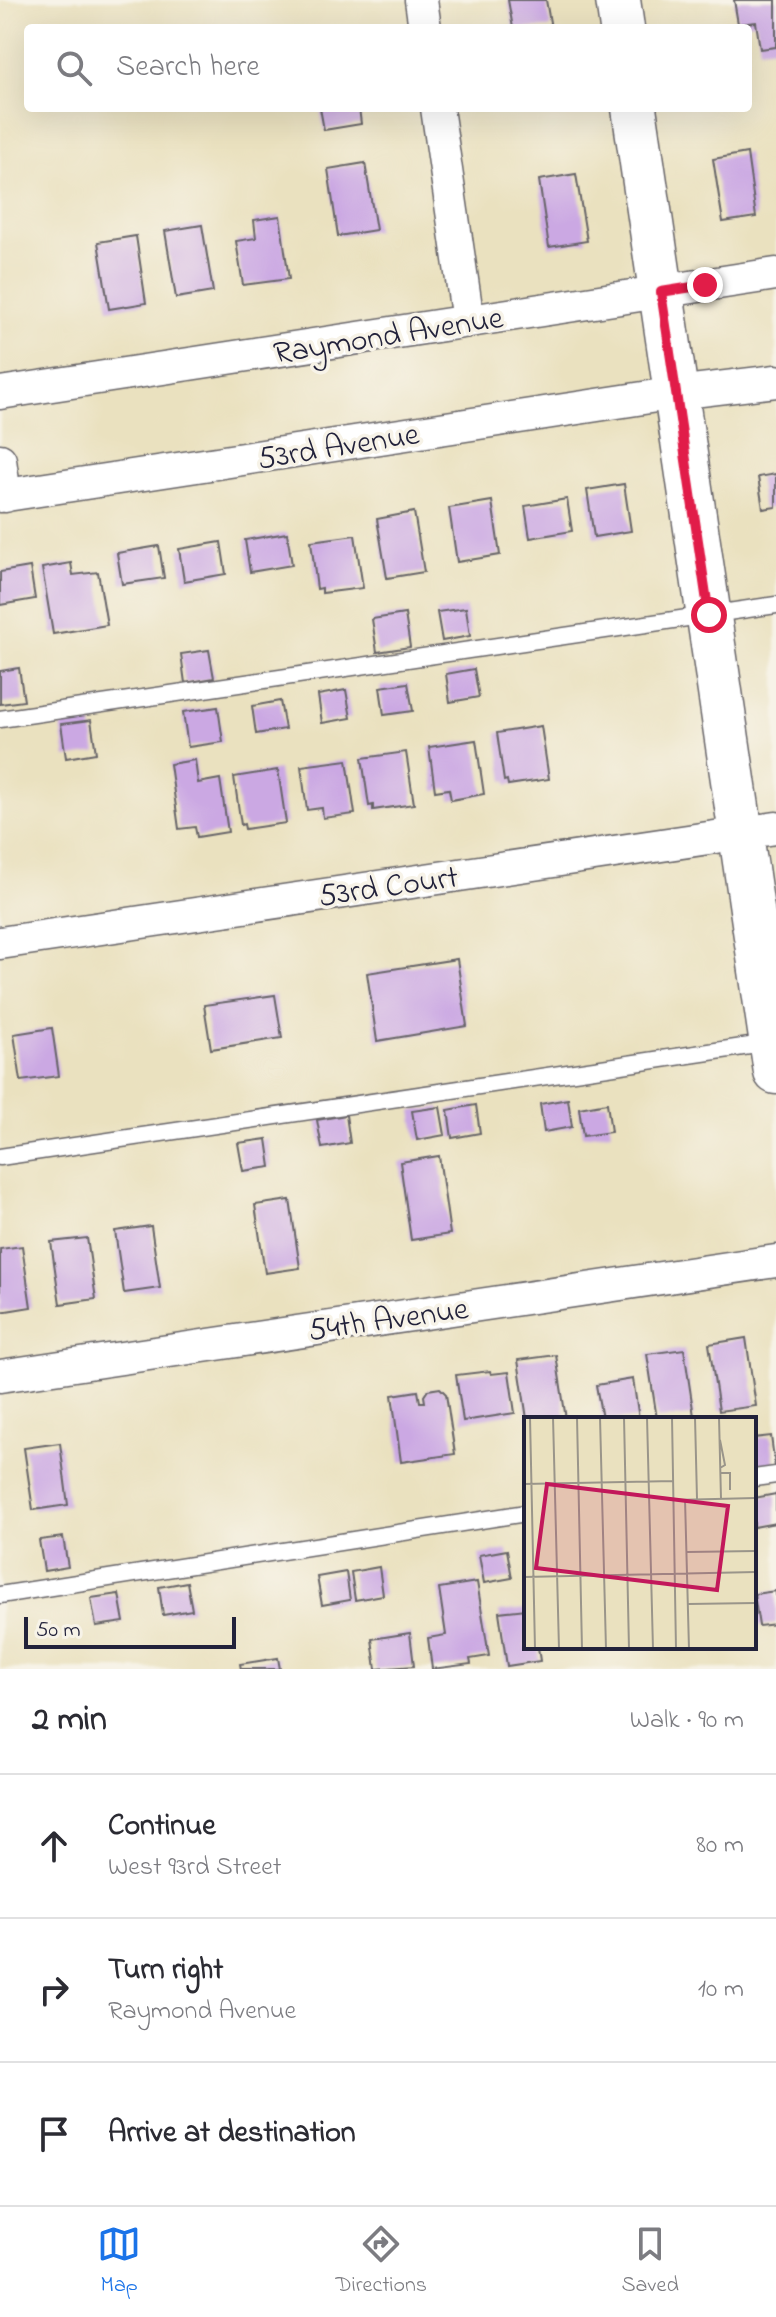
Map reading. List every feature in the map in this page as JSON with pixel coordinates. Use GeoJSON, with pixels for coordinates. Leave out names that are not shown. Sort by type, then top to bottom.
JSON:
{"type":"FeatureCollection","features":[{"type":"Feature","properties":{"kind":"main road"},"geometry":{"type":"LineString","coordinates":[[618,0],[621,24]]}},
{"type":"Feature","properties":{"kind":"main road"},"geometry":{"type":"LineString","coordinates":[[635,112],[709,615],[758,831],[775,1052]]}},
{"type":"Feature","properties":{"kind":"street"},"geometry":{"type":"LineString","coordinates":[[421,0],[424,24]]}},
{"type":"Feature","properties":{"kind":"street"},"geometry":{"type":"LineString","coordinates":[[438,112],[468,321]]}},
{"type":"Feature","properties":{"kind":"street","name":"Raymond Avenue"},"geometry":{"type":"LineString","coordinates":[[0,393],[776,274]]}},
{"type":"Feature","properties":{"kind":"street","name":"53rd Avenue"},"geometry":{"type":"LineString","coordinates":[[3,496],[676,393],[776,381]]}},
{"type":"Feature","properties":{"kind":"street"},"geometry":{"type":"LineString","coordinates":[[0,460],[3,496]]}},
{"type":"Feature","properties":{"kind":"street","name":"53rd Court"},"geometry":{"type":"LineString","coordinates":[[0,943],[758,831]]}},
{"type":"Feature","properties":{"kind":"street","name":"54th Avenue"},"geometry":{"type":"LineString","coordinates":[[0,1376],[776,1261]]}},
{"type":"Feature","properties":{"kind":"lane"},"geometry":{"type":"LineString","coordinates":[[0,719],[776,605]]}},
{"type":"Feature","properties":{"kind":"lane"},"geometry":{"type":"LineString","coordinates":[[0,1157],[775,1052]]}},
{"type":"Feature","properties":{"kind":"lane"},"geometry":{"type":"LineString","coordinates":[[756,1478],[776,1475]]}},
{"type":"Feature","properties":{"kind":"lane"},"geometry":{"type":"LineString","coordinates":[[0,1595],[524,1513]]}},
{"type":"Feature","properties":{"kind":"building"},"geometry":{"type":"Polygon","coordinates":[[[508,0],[546,0],[550,24],[512,24],[508,0]]]}},
{"type":"Feature","properties":{"kind":"building"},"geometry":{"type":"Polygon","coordinates":[[[734,0],[776,0],[776,47],[760,49],[756,22],[738,24],[734,0]]]}},
{"type":"Feature","properties":{"kind":"building"},"geometry":{"type":"Polygon","coordinates":[[[321,112],[360,112],[361,124],[324,130],[321,112]]]}},
{"type":"Feature","properties":{"kind":"building"},"geometry":{"type":"Polygon","coordinates":[[[747,153],[756,217],[723,222],[713,159],[747,153]]]}},
{"type":"Feature","properties":{"kind":"building"},"geometry":{"type":"Polygon","coordinates":[[[365,163],[376,230],[338,236],[328,169],[365,163]]]}},
{"type":"Feature","properties":{"kind":"building"},"geometry":{"type":"Polygon","coordinates":[[[576,174],[587,241],[549,247],[539,180],[576,174]]]}},
{"type":"Feature","properties":{"kind":"building"},"geometry":{"type":"Polygon","coordinates":[[[280,216],[289,279],[243,285],[236,241],[256,238],[254,220],[280,216]]]}},
{"type":"Feature","properties":{"kind":"building"},"geometry":{"type":"Polygon","coordinates":[[[202,225],[213,292],[176,298],[165,231],[202,225]]]}},
{"type":"Feature","properties":{"kind":"building"},"geometry":{"type":"Polygon","coordinates":[[[136,236],[146,303],[109,309],[98,242],[136,236]]]}},
{"type":"Feature","properties":{"kind":"building"},"geometry":{"type":"Polygon","coordinates":[[[776,474],[776,507],[763,509],[758,477],[776,474]]]}},
{"type":"Feature","properties":{"kind":"building"},"geometry":{"type":"Polygon","coordinates":[[[624,484],[631,531],[594,537],[587,490],[624,484]]]}},
{"type":"Feature","properties":{"kind":"building"},"geometry":{"type":"Polygon","coordinates":[[[567,499],[572,531],[530,538],[525,506],[567,499]]]}},
{"type":"Feature","properties":{"kind":"building"},"geometry":{"type":"Polygon","coordinates":[[[492,501],[500,555],[457,562],[449,508],[492,501]]]}},
{"type":"Feature","properties":{"kind":"building"},"geometry":{"type":"Polygon","coordinates":[[[414,512],[424,572],[387,578],[377,519],[414,512]]]}},
{"type":"Feature","properties":{"kind":"building"},"geometry":{"type":"Polygon","coordinates":[[[287,533],[292,565],[250,572],[245,540],[287,533]]]}},
{"type":"Feature","properties":{"kind":"building"},"geometry":{"type":"Polygon","coordinates":[[[355,535],[363,588],[322,593],[322,588],[317,589],[311,541],[355,535]]]}},
{"type":"Feature","properties":{"kind":"building"},"geometry":{"type":"Polygon","coordinates":[[[221,542],[226,574],[184,581],[179,549],[221,542]]]}},
{"type":"Feature","properties":{"kind":"building"},"geometry":{"type":"Polygon","coordinates":[[[159,546],[164,578],[122,584],[117,553],[159,546]]]}},
{"type":"Feature","properties":{"kind":"building"},"geometry":{"type":"Polygon","coordinates":[[[71,563],[73,575],[98,572],[107,625],[53,634],[42,568],[71,563]]]}},
{"type":"Feature","properties":{"kind":"building"},"geometry":{"type":"Polygon","coordinates":[[[30,567],[35,599],[0,605],[0,572],[30,567]]]}},
{"type":"Feature","properties":{"kind":"building"},"geometry":{"type":"Polygon","coordinates":[[[466,608],[470,636],[442,641],[437,612],[466,608]]]}},
{"type":"Feature","properties":{"kind":"building"},"geometry":{"type":"Polygon","coordinates":[[[405,614],[410,647],[377,652],[372,619],[405,614]]]}},
{"type":"Feature","properties":{"kind":"building"},"geometry":{"type":"Polygon","coordinates":[[[209,650],[214,678],[185,683],[181,654],[209,650]]]}},
{"type":"Feature","properties":{"kind":"building"},"geometry":{"type":"Polygon","coordinates":[[[19,668],[24,701],[0,704],[0,671],[19,668]]]}},
{"type":"Feature","properties":{"kind":"building"},"geometry":{"type":"Polygon","coordinates":[[[474,669],[479,697],[450,702],[446,674],[474,669]]]}},
{"type":"Feature","properties":{"kind":"building"},"geometry":{"type":"Polygon","coordinates":[[[408,683],[413,711],[384,715],[380,687],[408,683]]]}},
{"type":"Feature","properties":{"kind":"building"},"geometry":{"type":"Polygon","coordinates":[[[346,690],[351,718],[322,723],[318,695],[346,690]]]}},
{"type":"Feature","properties":{"kind":"building"},"geometry":{"type":"Polygon","coordinates":[[[280,701],[285,729],[256,734],[252,706],[280,701]]]}},
{"type":"Feature","properties":{"kind":"building"},"geometry":{"type":"Polygon","coordinates":[[[218,707],[223,742],[188,747],[183,712],[218,707]]]}},
{"type":"Feature","properties":{"kind":"building"},"geometry":{"type":"Polygon","coordinates":[[[91,720],[96,753],[66,758],[61,724],[91,720]]]}},
{"type":"Feature","properties":{"kind":"building"},"geometry":{"type":"Polygon","coordinates":[[[541,726],[549,779],[508,785],[507,780],[504,781],[497,733],[541,726]]]}},
{"type":"Feature","properties":{"kind":"building"},"geometry":{"type":"Polygon","coordinates":[[[476,740],[484,794],[451,800],[449,789],[435,791],[429,747],[476,740]]]}},
{"type":"Feature","properties":{"kind":"building"},"geometry":{"type":"Polygon","coordinates":[[[406,752],[414,804],[373,810],[373,805],[369,806],[362,758],[406,752]]]}},
{"type":"Feature","properties":{"kind":"building"},"geometry":{"type":"Polygon","coordinates":[[[195,760],[198,783],[220,779],[228,832],[197,837],[195,827],[179,829],[170,764],[195,760]]]}},
{"type":"Feature","properties":{"kind":"building"},"geometry":{"type":"Polygon","coordinates":[[[347,760],[355,814],[323,818],[322,808],[307,810],[301,766],[347,760]]]}},
{"type":"Feature","properties":{"kind":"building"},"geometry":{"type":"Polygon","coordinates":[[[278,770],[286,823],[245,829],[244,824],[241,825],[234,777],[278,770]]]}},
{"type":"Feature","properties":{"kind":"building"},"geometry":{"type":"Polygon","coordinates":[[[457,959],[467,1026],[377,1041],[367,973],[457,959]]]}},
{"type":"Feature","properties":{"kind":"building"},"geometry":{"type":"Polygon","coordinates":[[[275,995],[282,1038],[211,1049],[204,1005],[275,995]]]}},
{"type":"Feature","properties":{"kind":"building"},"geometry":{"type":"Polygon","coordinates":[[[52,1028],[59,1076],[21,1081],[14,1034],[52,1028]]]}},
{"type":"Feature","properties":{"kind":"building"},"geometry":{"type":"Polygon","coordinates":[[[568,1099],[572,1127],[544,1132],[540,1104],[568,1099]]]}},
{"type":"Feature","properties":{"kind":"building"},"geometry":{"type":"Polygon","coordinates":[[[607,1103],[611,1132],[583,1136],[579,1108],[607,1103]]]}},
{"type":"Feature","properties":{"kind":"building"},"geometry":{"type":"Polygon","coordinates":[[[476,1105],[480,1133],[452,1138],[448,1110],[476,1105]]]}},
{"type":"Feature","properties":{"kind":"building"},"geometry":{"type":"Polygon","coordinates":[[[440,1107],[445,1135],[417,1140],[412,1111],[440,1107]]]}},
{"type":"Feature","properties":{"kind":"building"},"geometry":{"type":"Polygon","coordinates":[[[346,1115],[350,1143],[322,1148],[317,1120],[346,1115]]]}},
{"type":"Feature","properties":{"kind":"building"},"geometry":{"type":"Polygon","coordinates":[[[267,1139],[271,1167],[243,1171],[238,1143],[267,1139]]]}},
{"type":"Feature","properties":{"kind":"building"},"geometry":{"type":"Polygon","coordinates":[[[439,1156],[450,1234],[411,1240],[400,1162],[439,1156]]]}},
{"type":"Feature","properties":{"kind":"building"},"geometry":{"type":"Polygon","coordinates":[[[290,1200],[300,1268],[265,1273],[255,1205],[290,1200]]]}},
{"type":"Feature","properties":{"kind":"building"},"geometry":{"type":"Polygon","coordinates":[[[151,1226],[160,1288],[124,1293],[115,1231],[151,1226]]]}},
{"type":"Feature","properties":{"kind":"building"},"geometry":{"type":"Polygon","coordinates":[[[87,1238],[96,1299],[60,1304],[51,1242],[87,1238]]]}},
{"type":"Feature","properties":{"kind":"building"},"geometry":{"type":"Polygon","coordinates":[[[22,1246],[31,1307],[0,1312],[0,1249],[22,1246]]]}},
{"type":"Feature","properties":{"kind":"building"},"geometry":{"type":"Polygon","coordinates":[[[746,1338],[756,1406],[719,1411],[709,1344],[746,1338]]]}},
{"type":"Feature","properties":{"kind":"building"},"geometry":{"type":"Polygon","coordinates":[[[684,1349],[694,1416],[657,1417],[647,1354],[684,1349]]]}},
{"type":"Feature","properties":{"kind":"building"},"geometry":{"type":"Polygon","coordinates":[[[556,1355],[566,1417],[527,1417],[518,1360],[556,1355]]]}},
{"type":"Feature","properties":{"kind":"building"},"geometry":{"type":"Polygon","coordinates":[[[490,1371],[491,1374],[509,1372],[515,1413],[463,1421],[456,1375],[490,1371]]]}},
{"type":"Feature","properties":{"kind":"building"},"geometry":{"type":"Polygon","coordinates":[[[633,1379],[639,1417],[602,1417],[596,1385],[633,1379]]]}},
{"type":"Feature","properties":{"kind":"building"},"geometry":{"type":"Polygon","coordinates":[[[440,1388],[446,1394],[455,1454],[401,1462],[392,1395],[418,1391],[420,1402],[425,1402],[424,1396],[428,1390],[440,1388]]]}},
{"type":"Feature","properties":{"kind":"building"},"geometry":{"type":"Polygon","coordinates":[[[771,1436],[775,1467],[756,1471],[756,1438],[771,1436]]]}},
{"type":"Feature","properties":{"kind":"building"},"geometry":{"type":"Polygon","coordinates":[[[60,1443],[68,1505],[33,1510],[24,1448],[60,1443]]]}},
{"type":"Feature","properties":{"kind":"building"},"geometry":{"type":"Polygon","coordinates":[[[776,1494],[776,1523],[756,1527],[756,1498],[776,1494]]]}},
{"type":"Feature","properties":{"kind":"building"},"geometry":{"type":"Polygon","coordinates":[[[63,1537],[68,1567],[44,1571],[39,1540],[63,1537]]]}},
{"type":"Feature","properties":{"kind":"building"},"geometry":{"type":"Polygon","coordinates":[[[507,1550],[512,1578],[484,1583],[479,1555],[507,1550]]]}},
{"type":"Feature","properties":{"kind":"building"},"geometry":{"type":"Polygon","coordinates":[[[379,1567],[383,1595],[355,1600],[351,1572],[379,1567]]]}},
{"type":"Feature","properties":{"kind":"building"},"geometry":{"type":"Polygon","coordinates":[[[346,1572],[350,1600],[322,1605],[317,1577],[346,1572]]]}},
{"type":"Feature","properties":{"kind":"building"},"geometry":{"type":"Polygon","coordinates":[[[187,1582],[192,1610],[163,1615],[159,1587],[187,1582]]]}},
{"type":"Feature","properties":{"kind":"building"},"geometry":{"type":"Polygon","coordinates":[[[477,1582],[489,1656],[470,1659],[471,1664],[432,1669],[428,1638],[446,1635],[439,1588],[477,1582]]]}},
{"type":"Feature","properties":{"kind":"building"},"geometry":{"type":"Polygon","coordinates":[[[776,1591],[776,1624],[759,1626],[756,1594],[776,1591]]]}},
{"type":"Feature","properties":{"kind":"building"},"geometry":{"type":"Polygon","coordinates":[[[119,1594],[124,1622],[96,1626],[91,1598],[119,1594]]]}},
{"type":"Feature","properties":{"kind":"building"},"geometry":{"type":"Polygon","coordinates":[[[524,1609],[524,1649],[538,1649],[540,1661],[507,1666],[499,1612],[524,1609]]]}},
{"type":"Feature","properties":{"kind":"building"},"geometry":{"type":"Polygon","coordinates":[[[410,1633],[414,1666],[376,1669],[372,1639],[410,1633]]]}},
{"type":"Feature","properties":{"kind":"building"},"geometry":{"type":"Polygon","coordinates":[[[278,1658],[280,1669],[241,1669],[240,1664],[278,1658]]]}},
{"type":"Feature","properties":{"kind":"route"},"geometry":{"type":"LineString","coordinates":[[705,285],[661,292],[709,615]]}}]}
